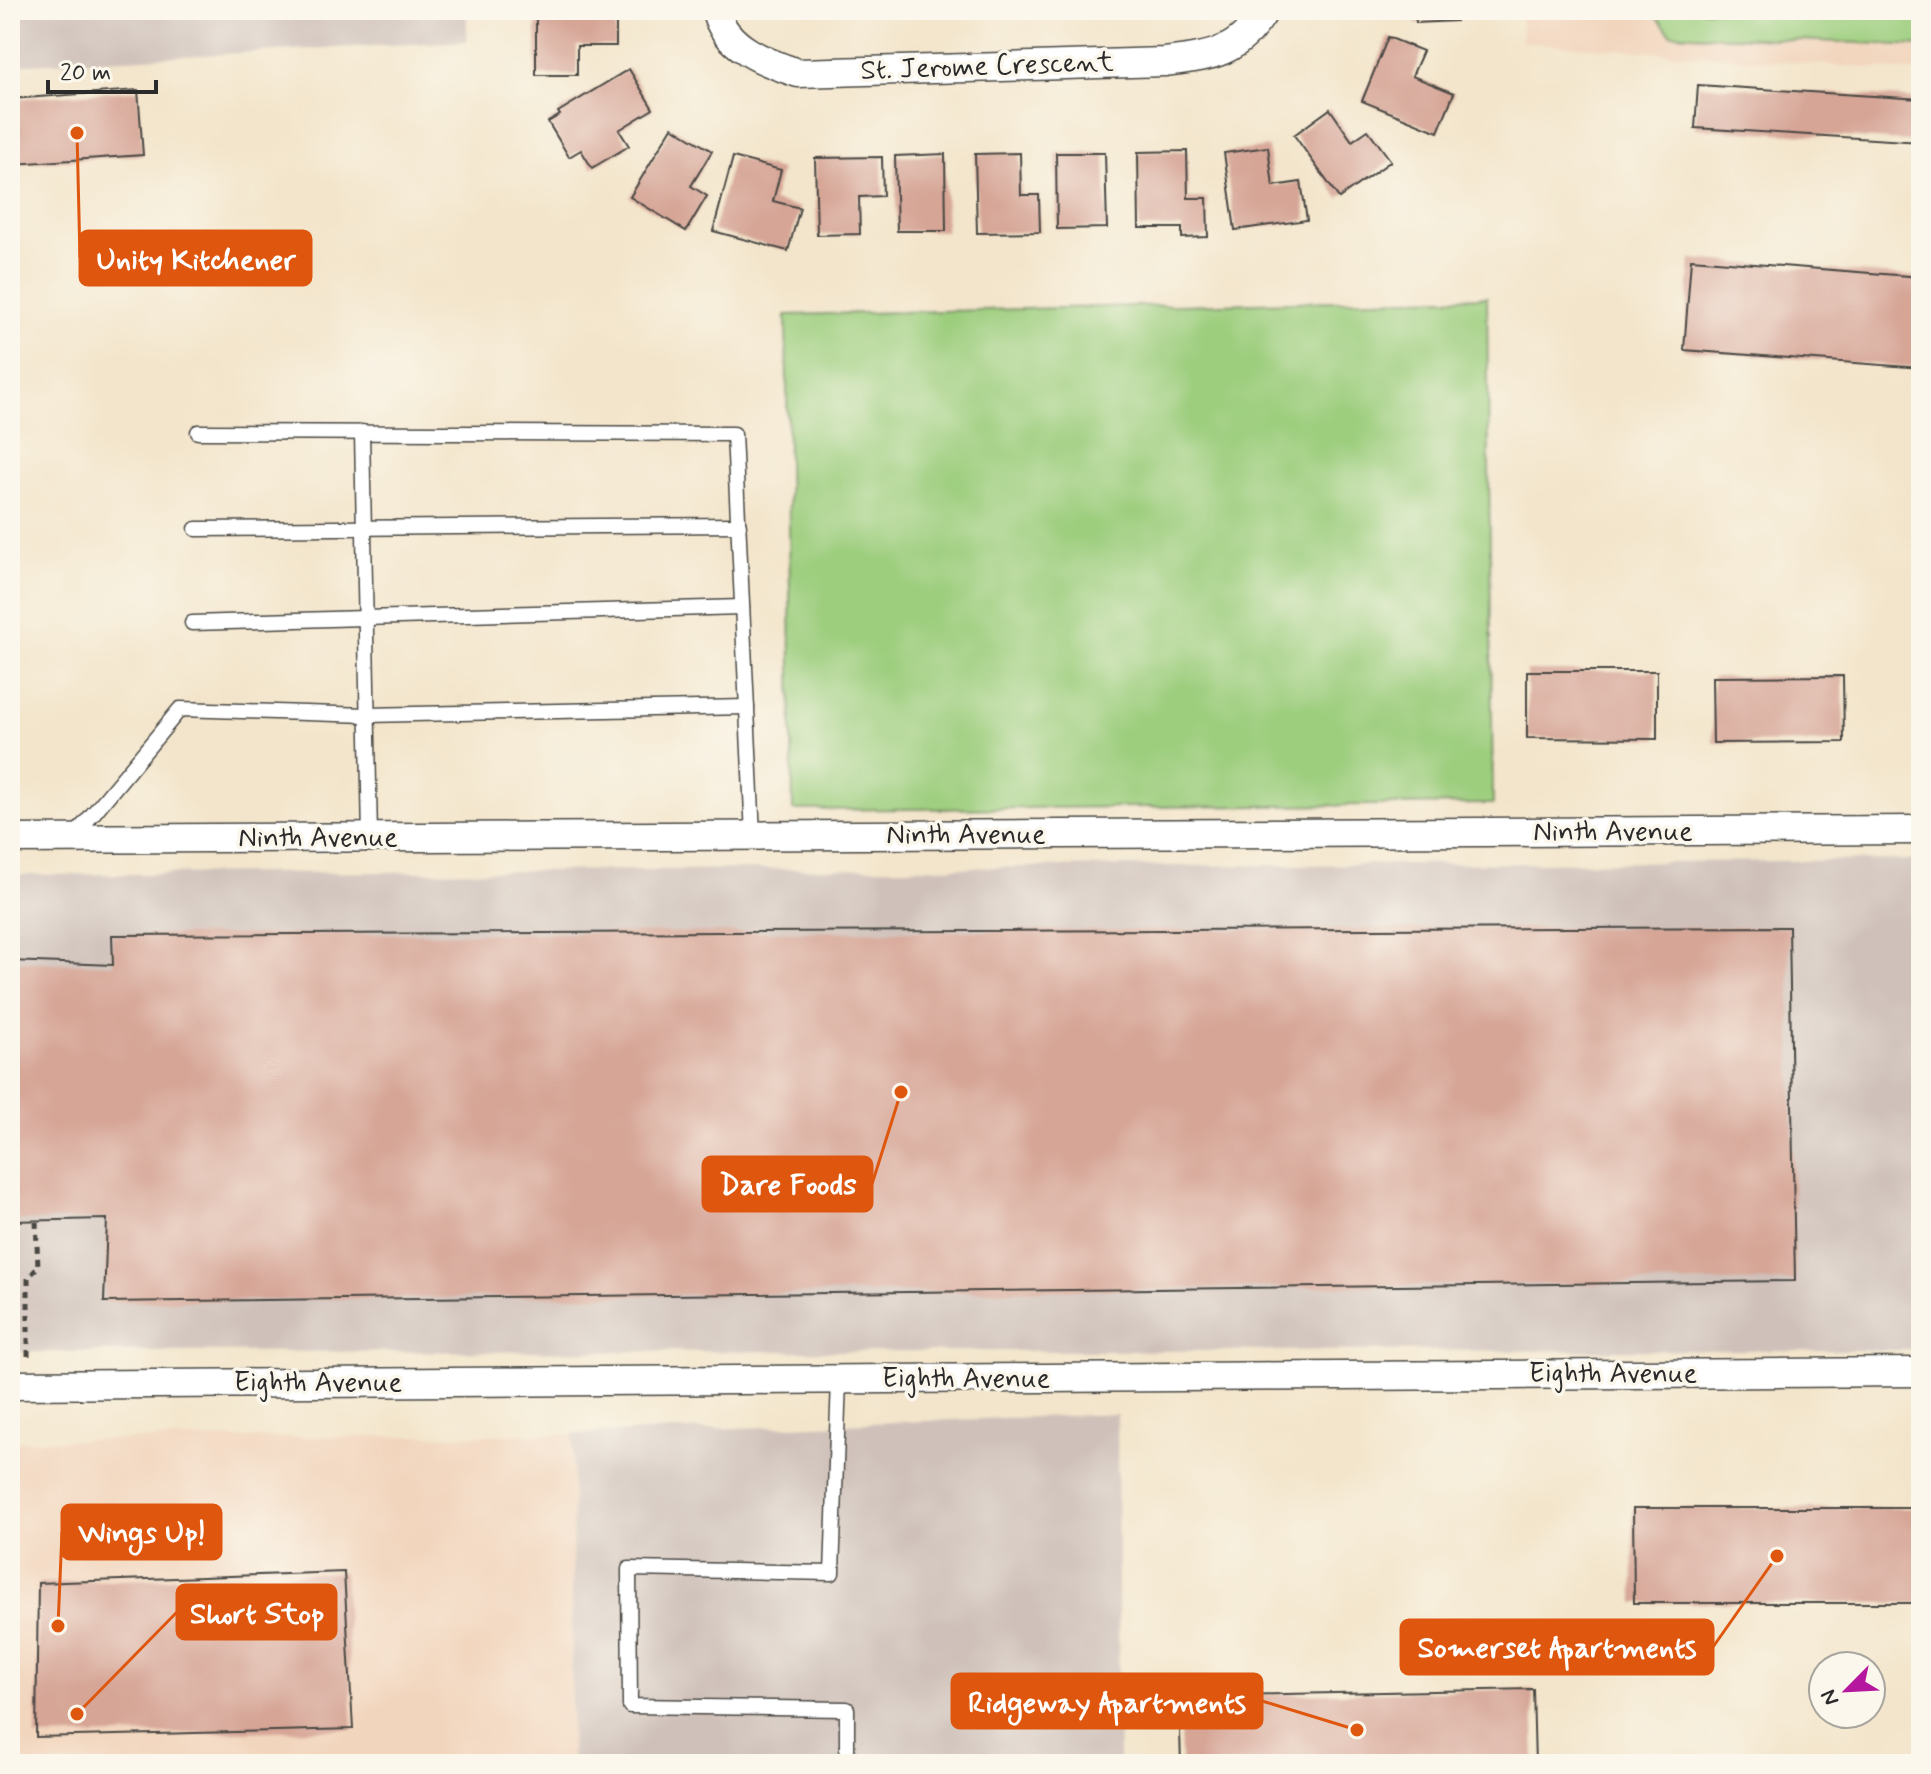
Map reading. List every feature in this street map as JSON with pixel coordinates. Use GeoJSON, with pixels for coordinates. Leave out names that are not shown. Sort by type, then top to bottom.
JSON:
{"type":"FeatureCollection","features":[{"type":"Feature","properties":{"kind":"street","name":"St. Jerome Crescent"},"geometry":{"type":"LineString","coordinates":[[716,10],[718,18],[738,45],[766,63],[798,73],[1149,63],[1215,56],[1248,33],[1265,10]]}},
{"type":"Feature","properties":{"kind":"street","name":"Ninth Avenue"},"geometry":{"type":"LineString","coordinates":[[10,839],[1921,830]]}},
{"type":"Feature","properties":{"kind":"street","name":"Eighth Avenue"},"geometry":{"type":"LineString","coordinates":[[19,1385],[1921,1372]]}},
{"type":"Feature","properties":{"kind":"lane"},"geometry":{"type":"LineString","coordinates":[[198,432],[734,434],[753,836]]}},
{"type":"Feature","properties":{"kind":"lane"},"geometry":{"type":"LineString","coordinates":[[362,432],[370,838]]}},
{"type":"Feature","properties":{"kind":"lane"},"geometry":{"type":"LineString","coordinates":[[196,529],[739,525]]}},
{"type":"Feature","properties":{"kind":"lane"},"geometry":{"type":"LineString","coordinates":[[192,623],[742,607]]}},
{"type":"Feature","properties":{"kind":"lane"},"geometry":{"type":"LineString","coordinates":[[72,839],[180,709],[367,715],[747,707]]}},
{"type":"Feature","properties":{"kind":"lane"},"geometry":{"type":"LineString","coordinates":[[839,1380],[832,1573],[629,1569],[630,1706],[847,1709],[847,1764]]}},
{"type":"Feature","properties":{"kind":"path"},"geometry":{"type":"LineString","coordinates":[[19,1385],[28,1278],[38,1267],[36,1221]]}},
{"type":"Feature","properties":{"kind":"shaded area"},"geometry":{"type":"Polygon","coordinates":[[[10,10],[467,10],[467,41],[10,65],[10,10]]]}},
{"type":"Feature","properties":{"kind":"shaded area"},"geometry":{"type":"Polygon","coordinates":[[[1521,10],[1921,10],[1921,72],[1522,42],[1521,10]]]}},
{"type":"Feature","properties":{"kind":"shaded area"},"geometry":{"type":"Polygon","coordinates":[[[1921,860],[1921,1350],[10,1352],[10,875],[1921,860]]]}},
{"type":"Feature","properties":{"kind":"shaded area"},"geometry":{"type":"Polygon","coordinates":[[[1117,1414],[1119,1764],[571,1764],[573,1434],[1117,1414]]]}},
{"type":"Feature","properties":{"kind":"shaded area"},"geometry":{"type":"Polygon","coordinates":[[[573,1434],[571,1764],[10,1764],[10,1441],[573,1434]]]}},
{"type":"Feature","properties":{"kind":"green space"},"geometry":{"type":"Polygon","coordinates":[[[1651,10],[1921,10],[1921,46],[1671,34],[1651,10]]]}},
{"type":"Feature","properties":{"kind":"green space"},"geometry":{"type":"Polygon","coordinates":[[[1487,297],[1493,804],[793,810],[786,315],[1487,297]]]}},
{"type":"Feature","properties":{"kind":"building"},"geometry":{"type":"Polygon","coordinates":[[[536,10],[616,10],[616,46],[577,46],[577,75],[536,75],[536,10]]]}},
{"type":"Feature","properties":{"kind":"building"},"geometry":{"type":"Polygon","coordinates":[[[1415,10],[1455,10],[1456,21],[1416,23],[1415,10]]]}},
{"type":"Feature","properties":{"kind":"building"},"geometry":{"type":"Polygon","coordinates":[[[1388,37],[1423,51],[1412,76],[1454,93],[1438,132],[1362,101],[1388,37]]]}},
{"type":"Feature","properties":{"kind":"building"},"geometry":{"type":"Polygon","coordinates":[[[629,69],[653,109],[619,130],[629,146],[592,168],[581,150],[569,157],[548,122],[560,115],[558,112],[629,69]]]}},
{"type":"Feature","properties":{"kind":"building"},"geometry":{"type":"Polygon","coordinates":[[[1698,85],[1921,99],[1921,142],[1695,128],[1698,85]]]}},
{"type":"Feature","properties":{"kind":"building"},"geometry":{"type":"Polygon","coordinates":[[[138,90],[143,155],[14,164],[10,99],[138,90]]]}},
{"type":"Feature","properties":{"kind":"building"},"geometry":{"type":"Polygon","coordinates":[[[1330,109],[1352,141],[1368,130],[1391,161],[1339,198],[1294,135],[1330,109]]]}},
{"type":"Feature","properties":{"kind":"building"},"geometry":{"type":"Polygon","coordinates":[[[672,127],[712,151],[691,186],[707,196],[686,231],[630,197],[672,127]]]}},
{"type":"Feature","properties":{"kind":"building"},"geometry":{"type":"Polygon","coordinates":[[[1268,147],[1273,186],[1301,182],[1307,220],[1235,230],[1224,153],[1268,147]]]}},
{"type":"Feature","properties":{"kind":"building"},"geometry":{"type":"Polygon","coordinates":[[[1187,151],[1188,198],[1207,198],[1208,237],[1182,238],[1182,228],[1139,228],[1138,152],[1187,151]]]}},
{"type":"Feature","properties":{"kind":"building"},"geometry":{"type":"Polygon","coordinates":[[[1020,153],[1021,195],[1039,195],[1040,232],[977,233],[975,154],[1020,153]]]}},
{"type":"Feature","properties":{"kind":"building"},"geometry":{"type":"Polygon","coordinates":[[[1056,153],[1105,153],[1107,228],[1057,229],[1056,153]]]}},
{"type":"Feature","properties":{"kind":"building"},"geometry":{"type":"Polygon","coordinates":[[[945,154],[946,231],[897,231],[895,156],[945,154]]]}},
{"type":"Feature","properties":{"kind":"building"},"geometry":{"type":"Polygon","coordinates":[[[733,157],[781,170],[773,201],[800,208],[788,251],[713,231],[733,157]]]}},
{"type":"Feature","properties":{"kind":"building"},"geometry":{"type":"Polygon","coordinates":[[[882,157],[883,196],[859,197],[860,234],[817,235],[815,158],[882,157]]]}},
{"type":"Feature","properties":{"kind":"building"},"geometry":{"type":"Polygon","coordinates":[[[1691,259],[1921,277],[1921,368],[1684,350],[1691,259]]]}},
{"type":"Feature","properties":{"kind":"building"},"geometry":{"type":"Polygon","coordinates":[[[1527,671],[1657,671],[1657,739],[1527,738],[1527,671]]]}},
{"type":"Feature","properties":{"kind":"building"},"geometry":{"type":"Polygon","coordinates":[[[1843,676],[1844,742],[1713,743],[1712,677],[1843,676]]]}},
{"type":"Feature","properties":{"kind":"building"},"geometry":{"type":"Polygon","coordinates":[[[1789,927],[1795,1281],[104,1302],[107,1219],[10,1221],[10,961],[113,965],[112,935],[1789,927]]]}},
{"type":"Feature","properties":{"kind":"building"},"geometry":{"type":"Polygon","coordinates":[[[1633,1508],[1921,1508],[1921,1603],[1634,1603],[1633,1508]]]}},
{"type":"Feature","properties":{"kind":"building"},"geometry":{"type":"Polygon","coordinates":[[[344,1572],[353,1729],[36,1737],[38,1583],[344,1572]]]}},
{"type":"Feature","properties":{"kind":"building"},"geometry":{"type":"Polygon","coordinates":[[[1533,1689],[1535,1764],[1181,1764],[1179,1696],[1533,1689]]]}},
{"type":"Feature","properties":{"kind":"place","name":"Unity Kitchener"},"geometry":{"type":"Point","coordinates":[77,133]}},
{"type":"Feature","properties":{"kind":"place","name":"Dare Foods"},"geometry":{"type":"Point","coordinates":[901,1092]}},
{"type":"Feature","properties":{"kind":"place","name":"Somerset Apartments"},"geometry":{"type":"Point","coordinates":[1777,1556]}},
{"type":"Feature","properties":{"kind":"place","name":"Wings Up!"},"geometry":{"type":"Point","coordinates":[58,1626]}},
{"type":"Feature","properties":{"kind":"place","name":"Short Stop"},"geometry":{"type":"Point","coordinates":[77,1714]}},
{"type":"Feature","properties":{"kind":"place","name":"Ridgeway Apartments"},"geometry":{"type":"Point","coordinates":[1357,1730]}}]}
